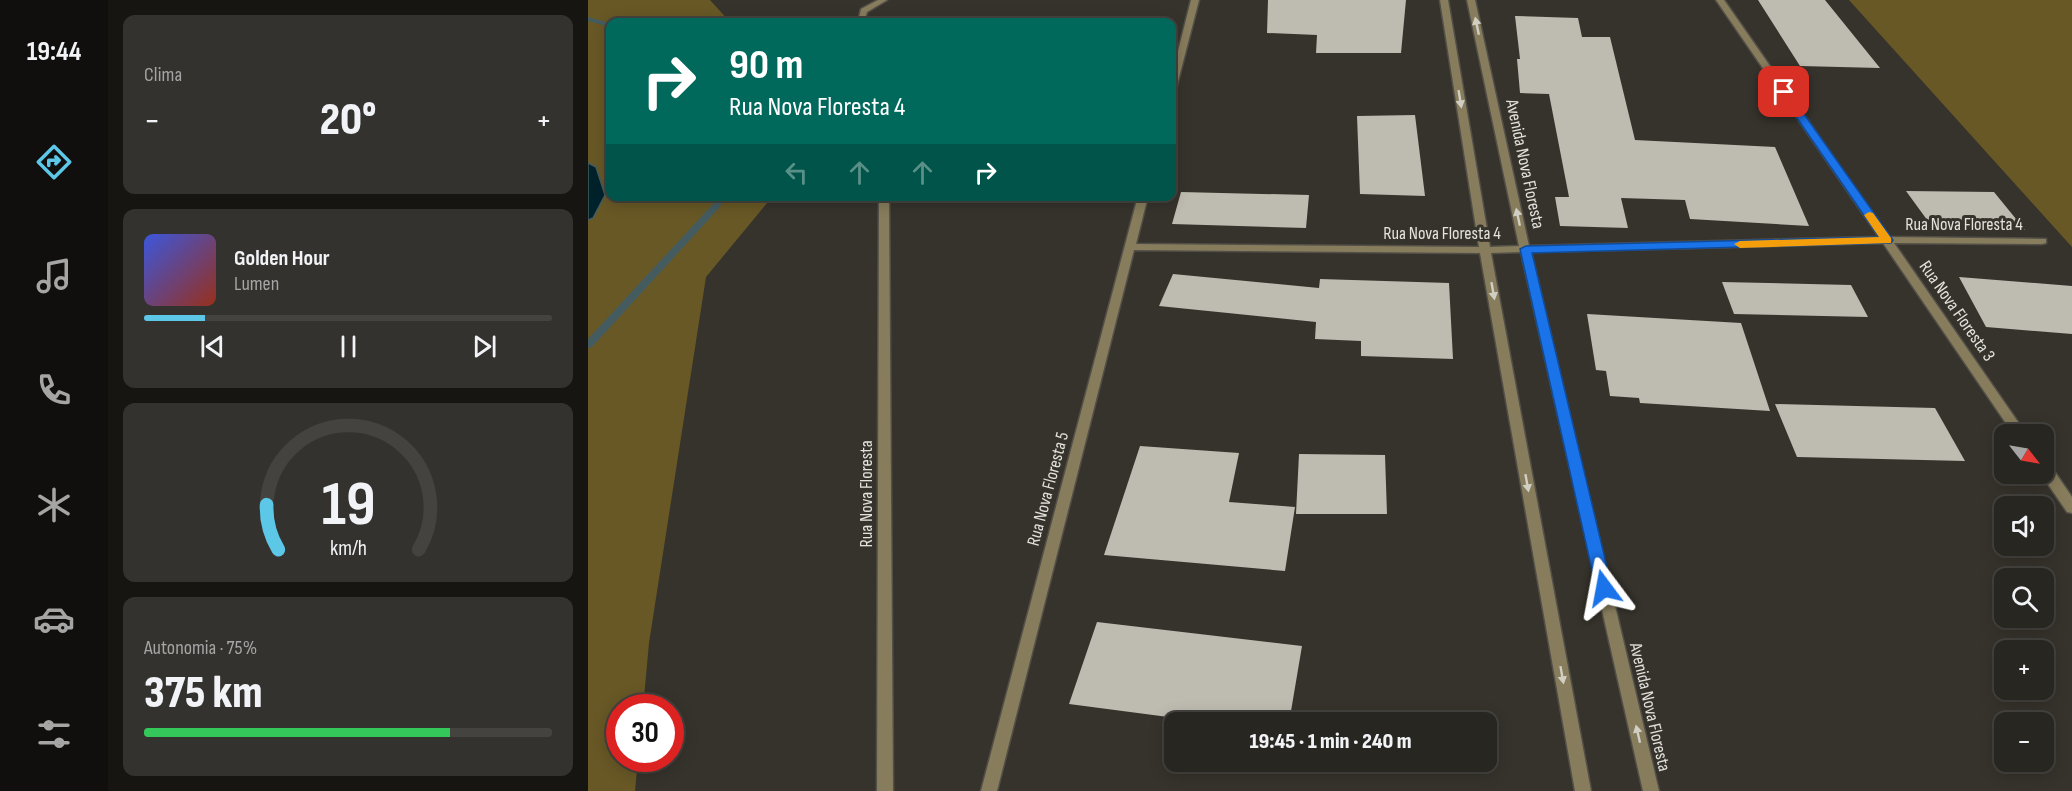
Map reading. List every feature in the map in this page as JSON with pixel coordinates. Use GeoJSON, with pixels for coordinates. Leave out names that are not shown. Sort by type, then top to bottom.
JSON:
{"type":"FeatureCollection","features":[{"type":"Feature","properties":{"kind":"street"},"geometry":{"type":"LineString","coordinates":[[862,18],[864,11],[883,0]]}},
{"type":"Feature","properties":{"kind":"street"},"geometry":{"type":"LineString","coordinates":[[1176,74],[1195,0]]}},
{"type":"Feature","properties":{"kind":"street"},"geometry":{"type":"LineString","coordinates":[[1444,0],[1485,250],[1583,791]]}},
{"type":"Feature","properties":{"kind":"street","name":"Avenida Nova Floresta"},"geometry":{"type":"LineString","coordinates":[[1471,0],[1651,791]]}},
{"type":"Feature","properties":{"kind":"street","name":"Rua Nova Floresta 3"},"geometry":{"type":"LineString","coordinates":[[1720,0],[2013,424]]}},
{"type":"Feature","properties":{"kind":"street","name":"Rua Nova Floresta"},"geometry":{"type":"LineString","coordinates":[[884,201],[885,791]]}},
{"type":"Feature","properties":{"kind":"street","name":"Rua Nova Floresta 5"},"geometry":{"type":"LineString","coordinates":[[989,791],[1142,201]]}},
{"type":"Feature","properties":{"kind":"street","name":"Rua Nova Floresta 4"},"geometry":{"type":"LineString","coordinates":[[1130,247],[1485,250],[1887,240],[2042,241]]}},
{"type":"Feature","properties":{"kind":"street"},"geometry":{"type":"LineString","coordinates":[[2054,482],[2072,508]]}},
{"type":"Feature","properties":{"kind":"shaded area"},"geometry":{"type":"Polygon","coordinates":[[[588,0],[710,0],[726,18],[606,18],[606,201],[769,201],[706,277],[649,643],[644,694],[606,694],[606,772],[637,772],[635,791],[588,791],[588,0]]]}},
{"type":"Feature","properties":{"kind":"shaded area"},"geometry":{"type":"Polygon","coordinates":[[[1849,0],[2072,0],[2072,247],[1849,0]]]}},
{"type":"Feature","properties":{"kind":"water"},"geometry":{"type":"Polygon","coordinates":[[[588,163],[596,167],[605,195],[593,218],[588,220],[588,163]]]}},
{"type":"Feature","properties":{"kind":"building"},"geometry":{"type":"Polygon","coordinates":[[[1268,0],[1406,0],[1401,53],[1316,53],[1317,35],[1267,33],[1268,0]]]}},
{"type":"Feature","properties":{"kind":"building"},"geometry":{"type":"Polygon","coordinates":[[[1758,0],[1825,0],[1880,68],[1800,66],[1758,0]]]}},
{"type":"Feature","properties":{"kind":"building"},"geometry":{"type":"Polygon","coordinates":[[[1515,16],[1578,18],[1582,37],[1610,37],[1635,140],[1775,147],[1809,226],[1690,219],[1685,200],[1621,198],[1628,228],[1560,226],[1555,197],[1569,197],[1549,94],[1520,93],[1517,59],[1520,59],[1515,16]]]}},
{"type":"Feature","properties":{"kind":"building"},"geometry":{"type":"Polygon","coordinates":[[[1415,115],[1425,196],[1360,194],[1357,116],[1415,115]]]}},
{"type":"Feature","properties":{"kind":"building"},"geometry":{"type":"Polygon","coordinates":[[[1906,191],[1994,192],[2025,230],[1933,228],[1906,191]]]}},
{"type":"Feature","properties":{"kind":"building"},"geometry":{"type":"Polygon","coordinates":[[[1181,192],[1309,195],[1306,228],[1172,224],[1181,192]]]}},
{"type":"Feature","properties":{"kind":"building"},"geometry":{"type":"Polygon","coordinates":[[[1173,274],[1319,288],[1320,279],[1449,283],[1453,359],[1361,356],[1361,341],[1315,339],[1316,322],[1159,306],[1173,274]]]}},
{"type":"Feature","properties":{"kind":"building"},"geometry":{"type":"Polygon","coordinates":[[[1959,277],[2072,286],[2072,334],[1986,327],[1959,277]]]}},
{"type":"Feature","properties":{"kind":"building"},"geometry":{"type":"Polygon","coordinates":[[[1722,282],[1851,285],[1868,317],[1734,314],[1722,282]]]}},
{"type":"Feature","properties":{"kind":"building"},"geometry":{"type":"Polygon","coordinates":[[[1587,314],[1741,323],[1770,411],[1640,403],[1639,398],[1610,396],[1606,371],[1596,370],[1587,314]]]}},
{"type":"Feature","properties":{"kind":"building"},"geometry":{"type":"Polygon","coordinates":[[[1775,404],[1935,408],[1965,461],[1797,457],[1775,404]]]}},
{"type":"Feature","properties":{"kind":"building"},"geometry":{"type":"Polygon","coordinates":[[[1140,446],[1239,453],[1229,502],[1295,507],[1285,571],[1104,555],[1140,446]]]}},
{"type":"Feature","properties":{"kind":"building"},"geometry":{"type":"Polygon","coordinates":[[[1299,454],[1385,455],[1387,514],[1296,514],[1299,454]]]}},
{"type":"Feature","properties":{"kind":"building"},"geometry":{"type":"Polygon","coordinates":[[[1097,622],[1302,646],[1291,712],[1164,712],[1164,716],[1069,704],[1097,622]]]}},
{"type":"Feature","properties":{"kind":"waterway"},"geometry":{"type":"LineString","coordinates":[[588,19],[606,24]]}},
{"type":"Feature","properties":{"kind":"waterway"},"geometry":{"type":"LineString","coordinates":[[588,345],[718,201]]}},
{"type":"Feature","properties":{"kind":"slow traffic"},"geometry":{"type":"LineString","coordinates":[[1740,244],[1887,240],[1869,215]]}},
{"type":"Feature","properties":{"kind":"route"},"geometry":{"type":"LineString","coordinates":[[1604,588],[1526,249],[1887,240],[1784,92]]}}]}
